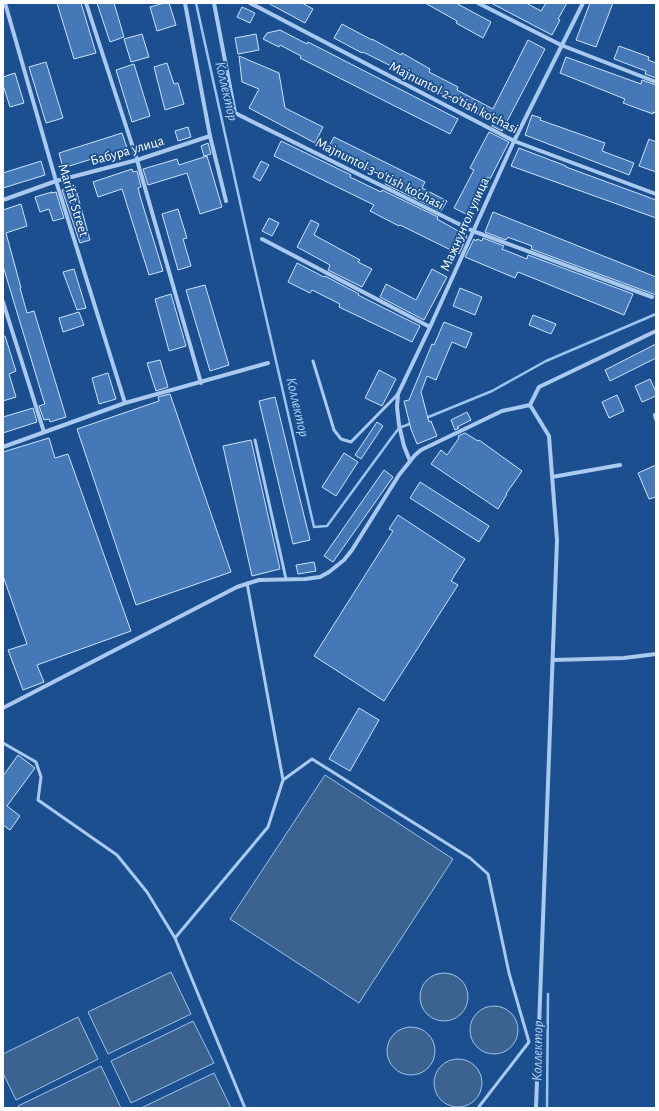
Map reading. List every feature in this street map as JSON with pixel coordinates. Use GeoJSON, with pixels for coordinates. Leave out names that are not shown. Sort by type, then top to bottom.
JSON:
{"type":"FeatureCollection","features":[{"type":"Feature","properties":{"kind":"street","name":"Marifat Street"},"geometry":{"type":"LineString","coordinates":[[5,3],[56,181],[125,403]]}},
{"type":"Feature","properties":{"kind":"street"},"geometry":{"type":"LineString","coordinates":[[86,3],[136,160],[201,383]]}},
{"type":"Feature","properties":{"kind":"street"},"geometry":{"type":"LineString","coordinates":[[185,3],[210,136],[226,201]]}},
{"type":"Feature","properties":{"kind":"street","name":"Majnuntol 3-o'tish ko'chasi"},"geometry":{"type":"LineString","coordinates":[[214,3],[235,113],[473,231],[652,297]]}},
{"type":"Feature","properties":{"kind":"street","name":"Majnuntol 2-o'tish ko'chasi"},"geometry":{"type":"LineString","coordinates":[[250,3],[514,141],[656,194]]}},
{"type":"Feature","properties":{"kind":"street"},"geometry":{"type":"LineString","coordinates":[[478,3],[561,45],[656,82]]}},
{"type":"Feature","properties":{"kind":"street","name":"Мажнунтол улица"},"geometry":{"type":"LineString","coordinates":[[410,461],[404,446],[399,425],[397,407],[398,394],[514,141],[583,3]]}},
{"type":"Feature","properties":{"kind":"street","name":"Бабура улица"},"geometry":{"type":"LineString","coordinates":[[3,200],[56,181],[136,160],[210,136]]}},
{"type":"Feature","properties":{"kind":"street"},"geometry":{"type":"LineString","coordinates":[[262,239],[430,327]]}},
{"type":"Feature","properties":{"kind":"street"},"geometry":{"type":"LineString","coordinates":[[3,302],[44,432]]}},
{"type":"Feature","properties":{"kind":"street"},"geometry":{"type":"LineString","coordinates":[[530,405],[539,387],[656,331]]}},
{"type":"Feature","properties":{"kind":"street"},"geometry":{"type":"LineString","coordinates":[[3,447],[125,403],[201,383],[268,363]]}},
{"type":"Feature","properties":{"kind":"street"},"geometry":{"type":"LineString","coordinates":[[3,708],[247,583],[259,580],[320,577],[338,566],[352,550],[410,461],[422,450],[502,411],[530,405]]}},
{"type":"Feature","properties":{"kind":"street"},"geometry":{"type":"LineString","coordinates":[[530,405],[549,436],[557,540],[554,660],[536,1108]]}},
{"type":"Feature","properties":{"kind":"street"},"geometry":{"type":"LineString","coordinates":[[552,477],[620,465]]}},
{"type":"Feature","properties":{"kind":"street"},"geometry":{"type":"LineString","coordinates":[[554,660],[624,658],[656,654]]}},
{"type":"Feature","properties":{"kind":"lane"},"geometry":{"type":"LineString","coordinates":[[313,361],[334,430],[341,440],[351,442],[398,394]]}},
{"type":"Feature","properties":{"kind":"lane"},"geometry":{"type":"LineString","coordinates":[[255,440],[286,579]]}},
{"type":"Feature","properties":{"kind":"lane"},"geometry":{"type":"LineString","coordinates":[[175,938],[268,827],[283,780],[247,583]]}},
{"type":"Feature","properties":{"kind":"lane"},"geometry":{"type":"LineString","coordinates":[[3,743],[36,762],[41,777],[38,800],[117,856],[147,892],[175,938],[245,1108]]}},
{"type":"Feature","properties":{"kind":"lane"},"geometry":{"type":"LineString","coordinates":[[283,780],[312,759],[470,858],[488,874],[509,973],[528,1042],[478,1108]]}},
{"type":"Feature","properties":{"kind":"water"},"geometry":{"type":"Polygon","coordinates":[[[325,775],[453,859],[359,1003],[230,919],[325,775]]]}},
{"type":"Feature","properties":{"kind":"water"},"geometry":{"type":"Polygon","coordinates":[[[171,972],[191,1014],[108,1054],[88,1012],[171,972]]]}},
{"type":"Feature","properties":{"kind":"water"},"geometry":{"type":"Polygon","coordinates":[[[444,973],[453,975],[461,980],[466,988],[468,997],[466,1006],[461,1014],[453,1019],[444,1021],[435,1019],[427,1014],[422,1006],[420,997],[422,988],[427,980],[435,975],[444,973]]]}},
{"type":"Feature","properties":{"kind":"water"},"geometry":{"type":"Polygon","coordinates":[[[494,1006],[503,1008],[511,1013],[516,1021],[518,1030],[516,1039],[511,1047],[503,1052],[494,1054],[485,1052],[477,1047],[472,1039],[470,1030],[472,1021],[477,1013],[485,1008],[494,1006]]]}},
{"type":"Feature","properties":{"kind":"water"},"geometry":{"type":"Polygon","coordinates":[[[78,1017],[98,1059],[16,1100],[3,1073],[3,1054],[78,1017]]]}},
{"type":"Feature","properties":{"kind":"water"},"geometry":{"type":"Polygon","coordinates":[[[193,1021],[214,1063],[131,1103],[111,1061],[193,1021]]]}},
{"type":"Feature","properties":{"kind":"water"},"geometry":{"type":"Polygon","coordinates":[[[411,1027],[420,1029],[428,1034],[433,1042],[435,1051],[433,1060],[428,1068],[420,1073],[411,1075],[402,1073],[394,1068],[389,1060],[387,1051],[389,1042],[394,1034],[402,1029],[411,1027]]]}},
{"type":"Feature","properties":{"kind":"water"},"geometry":{"type":"Polygon","coordinates":[[[458,1059],[467,1061],[475,1066],[480,1074],[482,1083],[480,1092],[475,1100],[467,1105],[458,1107],[449,1105],[441,1100],[436,1092],[434,1083],[436,1074],[441,1066],[449,1061],[458,1059]]]}},
{"type":"Feature","properties":{"kind":"water"},"geometry":{"type":"Polygon","coordinates":[[[101,1066],[121,1108],[19,1108],[18,1106],[101,1066]]]}},
{"type":"Feature","properties":{"kind":"water"},"geometry":{"type":"Polygon","coordinates":[[[214,1073],[231,1108],[141,1108],[214,1073]]]}},
{"type":"Feature","properties":{"kind":"building"},"geometry":{"type":"Polygon","coordinates":[[[57,3],[81,3],[96,53],[74,59],[57,3]]]}},
{"type":"Feature","properties":{"kind":"building"},"geometry":{"type":"Polygon","coordinates":[[[97,3],[114,3],[124,37],[110,42],[97,3]]]}},
{"type":"Feature","properties":{"kind":"building"},"geometry":{"type":"Polygon","coordinates":[[[169,3],[176,25],[157,31],[150,7],[169,3]]]}},
{"type":"Feature","properties":{"kind":"building"},"geometry":{"type":"Polygon","coordinates":[[[268,3],[302,3],[313,9],[305,23],[268,3]]]}},
{"type":"Feature","properties":{"kind":"building"},"geometry":{"type":"Polygon","coordinates":[[[425,3],[456,3],[491,22],[483,38],[425,3]]]}},
{"type":"Feature","properties":{"kind":"building"},"geometry":{"type":"Polygon","coordinates":[[[491,3],[526,3],[541,11],[546,3],[567,3],[558,19],[560,20],[552,35],[491,3]]]}},
{"type":"Feature","properties":{"kind":"building"},"geometry":{"type":"Polygon","coordinates":[[[590,3],[613,3],[596,47],[576,40],[590,3]]]}},
{"type":"Feature","properties":{"kind":"building"},"geometry":{"type":"Polygon","coordinates":[[[242,7],[255,13],[250,23],[237,17],[242,7]]]}},
{"type":"Feature","properties":{"kind":"building"},"geometry":{"type":"Polygon","coordinates":[[[342,24],[401,55],[402,53],[430,69],[429,72],[458,87],[457,90],[493,109],[528,40],[545,49],[502,131],[492,126],[494,122],[393,67],[334,38],[342,24]]]}},
{"type":"Feature","properties":{"kind":"building"},"geometry":{"type":"Polygon","coordinates":[[[280,30],[307,44],[308,42],[458,119],[450,134],[300,58],[301,56],[280,45],[279,47],[263,39],[267,33],[280,30]]]}},
{"type":"Feature","properties":{"kind":"building"},"geometry":{"type":"Polygon","coordinates":[[[142,34],[149,57],[131,62],[124,39],[142,34]]]}},
{"type":"Feature","properties":{"kind":"building"},"geometry":{"type":"Polygon","coordinates":[[[256,34],[259,50],[238,54],[235,38],[256,34]]]}},
{"type":"Feature","properties":{"kind":"building"},"geometry":{"type":"Polygon","coordinates":[[[619,46],[649,57],[648,60],[656,63],[656,78],[645,74],[646,71],[614,59],[619,46]]]}},
{"type":"Feature","properties":{"kind":"building"},"geometry":{"type":"Polygon","coordinates":[[[239,56],[279,73],[285,108],[323,127],[315,143],[249,108],[259,89],[242,82],[239,56]]]}},
{"type":"Feature","properties":{"kind":"building"},"geometry":{"type":"Polygon","coordinates":[[[566,57],[641,84],[642,80],[656,85],[656,113],[653,112],[653,114],[623,103],[625,99],[560,73],[566,57]]]}},
{"type":"Feature","properties":{"kind":"building"},"geometry":{"type":"Polygon","coordinates":[[[46,62],[63,118],[46,123],[29,67],[46,62]]]}},
{"type":"Feature","properties":{"kind":"building"},"geometry":{"type":"Polygon","coordinates":[[[167,63],[174,84],[178,83],[184,104],[165,110],[154,67],[167,63]]]}},
{"type":"Feature","properties":{"kind":"building"},"geometry":{"type":"Polygon","coordinates":[[[134,64],[150,116],[132,122],[116,70],[134,64]]]}},
{"type":"Feature","properties":{"kind":"building"},"geometry":{"type":"Polygon","coordinates":[[[15,73],[24,103],[10,107],[3,85],[3,77],[15,73]]]}},
{"type":"Feature","properties":{"kind":"building"},"geometry":{"type":"Polygon","coordinates":[[[532,115],[541,118],[540,120],[605,143],[602,151],[634,163],[629,175],[525,135],[532,115]]]}},
{"type":"Feature","properties":{"kind":"building"},"geometry":{"type":"Polygon","coordinates":[[[188,127],[191,137],[178,141],[175,131],[188,127]]]}},
{"type":"Feature","properties":{"kind":"building"},"geometry":{"type":"Polygon","coordinates":[[[489,132],[509,142],[490,179],[488,177],[468,215],[454,208],[474,170],[470,168],[489,132]]]}},
{"type":"Feature","properties":{"kind":"building"},"geometry":{"type":"Polygon","coordinates":[[[122,133],[127,148],[63,168],[59,153],[122,133]]]}},
{"type":"Feature","properties":{"kind":"building"},"geometry":{"type":"Polygon","coordinates":[[[334,137],[425,182],[422,188],[447,201],[441,211],[385,184],[387,179],[328,148],[334,137]]]}},
{"type":"Feature","properties":{"kind":"building"},"geometry":{"type":"Polygon","coordinates":[[[649,139],[656,142],[656,172],[639,166],[649,139]]]}},
{"type":"Feature","properties":{"kind":"building"},"geometry":{"type":"Polygon","coordinates":[[[281,141],[351,175],[350,177],[381,192],[382,190],[438,217],[437,219],[467,236],[459,254],[370,211],[374,205],[274,156],[281,141]]]}},
{"type":"Feature","properties":{"kind":"building"},"geometry":{"type":"Polygon","coordinates":[[[208,143],[211,154],[204,156],[201,146],[208,143]]]}},
{"type":"Feature","properties":{"kind":"building"},"geometry":{"type":"Polygon","coordinates":[[[519,148],[656,200],[656,218],[511,166],[519,148]]]}},
{"type":"Feature","properties":{"kind":"building"},"geometry":{"type":"Polygon","coordinates":[[[207,156],[222,207],[200,214],[187,173],[148,185],[143,169],[177,159],[179,165],[207,156]]]}},
{"type":"Feature","properties":{"kind":"building"},"geometry":{"type":"Polygon","coordinates":[[[41,161],[45,175],[3,188],[3,173],[41,161]]]}},
{"type":"Feature","properties":{"kind":"building"},"geometry":{"type":"Polygon","coordinates":[[[261,161],[269,165],[260,181],[253,177],[261,161]]]}},
{"type":"Feature","properties":{"kind":"building"},"geometry":{"type":"Polygon","coordinates":[[[132,169],[133,172],[137,171],[141,187],[138,188],[140,196],[163,271],[149,275],[122,189],[98,197],[93,182],[132,169]]]}},
{"type":"Feature","properties":{"kind":"building"},"geometry":{"type":"Polygon","coordinates":[[[75,186],[90,240],[80,243],[62,190],[75,186]]]}},
{"type":"Feature","properties":{"kind":"building"},"geometry":{"type":"Polygon","coordinates":[[[56,192],[64,218],[53,221],[49,209],[40,212],[35,197],[56,192]]]}},
{"type":"Feature","properties":{"kind":"building"},"geometry":{"type":"Polygon","coordinates":[[[21,204],[27,226],[6,233],[27,313],[34,311],[66,417],[50,422],[49,419],[44,420],[39,406],[45,404],[3,266],[3,210],[21,204]]]}},
{"type":"Feature","properties":{"kind":"building"},"geometry":{"type":"Polygon","coordinates":[[[178,209],[187,238],[183,239],[191,266],[178,270],[162,214],[178,209]]]}},
{"type":"Feature","properties":{"kind":"building"},"geometry":{"type":"Polygon","coordinates":[[[493,212],[656,277],[656,295],[531,249],[532,246],[508,237],[506,240],[485,232],[493,212]]]}},
{"type":"Feature","properties":{"kind":"building"},"geometry":{"type":"Polygon","coordinates":[[[269,218],[279,223],[272,236],[262,231],[269,218]]]}},
{"type":"Feature","properties":{"kind":"building"},"geometry":{"type":"Polygon","coordinates":[[[311,220],[319,224],[314,235],[360,260],[358,262],[372,269],[362,287],[328,270],[330,265],[297,247],[311,220]]]}},
{"type":"Feature","properties":{"kind":"building"},"geometry":{"type":"Polygon","coordinates":[[[483,238],[504,246],[502,249],[527,259],[528,255],[633,294],[624,315],[518,272],[515,278],[465,257],[474,239],[476,241],[477,239],[482,241],[483,238]]]}},
{"type":"Feature","properties":{"kind":"building"},"geometry":{"type":"Polygon","coordinates":[[[297,263],[420,326],[412,342],[339,307],[340,304],[312,290],[310,293],[288,282],[297,263]]]}},
{"type":"Feature","properties":{"kind":"building"},"geometry":{"type":"Polygon","coordinates":[[[74,269],[86,308],[77,310],[63,272],[74,269]]]}},
{"type":"Feature","properties":{"kind":"building"},"geometry":{"type":"Polygon","coordinates":[[[432,269],[447,277],[424,320],[380,297],[386,284],[416,300],[432,269]]]}},
{"type":"Feature","properties":{"kind":"building"},"geometry":{"type":"Polygon","coordinates":[[[205,285],[229,365],[210,371],[186,290],[205,285]]]}},
{"type":"Feature","properties":{"kind":"building"},"geometry":{"type":"Polygon","coordinates":[[[460,288],[482,297],[475,315],[453,306],[460,288]]]}},
{"type":"Feature","properties":{"kind":"building"},"geometry":{"type":"Polygon","coordinates":[[[171,294],[186,346],[169,351],[155,299],[171,294]]]}},
{"type":"Feature","properties":{"kind":"building"},"geometry":{"type":"Polygon","coordinates":[[[79,312],[84,325],[63,332],[59,318],[79,312]]]}},
{"type":"Feature","properties":{"kind":"building"},"geometry":{"type":"Polygon","coordinates":[[[533,315],[556,324],[551,334],[529,325],[533,315]]]}},
{"type":"Feature","properties":{"kind":"building"},"geometry":{"type":"Polygon","coordinates":[[[444,322],[472,333],[466,348],[452,342],[436,380],[427,376],[421,392],[429,422],[431,421],[437,436],[417,444],[411,429],[404,401],[409,400],[432,344],[434,345],[444,322]]]}},
{"type":"Feature","properties":{"kind":"building"},"geometry":{"type":"Polygon","coordinates":[[[3,336],[5,336],[16,371],[9,374],[16,397],[3,401],[3,336]]]}},
{"type":"Feature","properties":{"kind":"building"},"geometry":{"type":"Polygon","coordinates":[[[656,344],[656,358],[610,381],[605,370],[656,344]]]}},
{"type":"Feature","properties":{"kind":"building"},"geometry":{"type":"Polygon","coordinates":[[[160,360],[168,387],[156,391],[147,363],[160,360]]]}},
{"type":"Feature","properties":{"kind":"building"},"geometry":{"type":"Polygon","coordinates":[[[379,370],[396,379],[382,406],[365,398],[379,370]]]}},
{"type":"Feature","properties":{"kind":"building"},"geometry":{"type":"Polygon","coordinates":[[[108,373],[116,399],[99,404],[92,378],[108,373]]]}},
{"type":"Feature","properties":{"kind":"building"},"geometry":{"type":"Polygon","coordinates":[[[650,379],[656,392],[656,396],[642,402],[635,386],[650,379]]]}},
{"type":"Feature","properties":{"kind":"building"},"geometry":{"type":"Polygon","coordinates":[[[170,394],[231,572],[136,605],[77,429],[159,401],[158,397],[170,394]]]}},
{"type":"Feature","properties":{"kind":"building"},"geometry":{"type":"Polygon","coordinates":[[[617,395],[624,411],[609,418],[602,402],[617,395]]]}},
{"type":"Feature","properties":{"kind":"building"},"geometry":{"type":"Polygon","coordinates":[[[275,397],[310,540],[293,544],[259,401],[275,397]]]}},
{"type":"Feature","properties":{"kind":"building"},"geometry":{"type":"Polygon","coordinates":[[[33,408],[37,422],[3,433],[3,417],[33,408]]]}},
{"type":"Feature","properties":{"kind":"building"},"geometry":{"type":"Polygon","coordinates":[[[467,412],[471,420],[457,427],[459,428],[455,430],[451,420],[467,412]]]}},
{"type":"Feature","properties":{"kind":"building"},"geometry":{"type":"Polygon","coordinates":[[[377,422],[383,426],[361,459],[355,455],[377,422]]]}},
{"type":"Feature","properties":{"kind":"building"},"geometry":{"type":"Polygon","coordinates":[[[465,433],[478,441],[479,440],[522,471],[506,494],[498,509],[431,464],[441,450],[447,455],[459,438],[458,436],[465,433]]]}},
{"type":"Feature","properties":{"kind":"building"},"geometry":{"type":"Polygon","coordinates":[[[49,438],[55,458],[68,454],[131,631],[37,665],[44,682],[23,690],[8,650],[27,644],[3,576],[3,452],[49,438]]]}},
{"type":"Feature","properties":{"kind":"building"},"geometry":{"type":"Polygon","coordinates":[[[251,440],[280,569],[252,576],[223,446],[251,440]]]}},
{"type":"Feature","properties":{"kind":"building"},"geometry":{"type":"Polygon","coordinates":[[[344,453],[358,462],[336,496],[322,487],[344,453]]]}},
{"type":"Feature","properties":{"kind":"building"},"geometry":{"type":"Polygon","coordinates":[[[656,465],[656,497],[649,499],[638,473],[656,465]]]}},
{"type":"Feature","properties":{"kind":"building"},"geometry":{"type":"Polygon","coordinates":[[[384,470],[393,477],[333,562],[324,556],[384,470]]]}},
{"type":"Feature","properties":{"kind":"building"},"geometry":{"type":"Polygon","coordinates":[[[420,482],[489,526],[479,542],[410,498],[420,482]]]}},
{"type":"Feature","properties":{"kind":"building"},"geometry":{"type":"Polygon","coordinates":[[[398,515],[465,559],[451,581],[458,585],[384,701],[314,656],[393,531],[389,529],[398,515]]]}},
{"type":"Feature","properties":{"kind":"building"},"geometry":{"type":"Polygon","coordinates":[[[314,562],[316,571],[298,574],[296,565],[314,562]]]}},
{"type":"Feature","properties":{"kind":"building"},"geometry":{"type":"Polygon","coordinates":[[[359,708],[379,720],[350,771],[329,759],[359,708]]]}},
{"type":"Feature","properties":{"kind":"building"},"geometry":{"type":"Polygon","coordinates":[[[18,755],[35,768],[7,806],[20,816],[10,830],[3,825],[3,776],[18,755]]]}},
{"type":"Feature","properties":{"kind":"waterway","name":"Коллектор"},"geometry":{"type":"LineString","coordinates":[[196,3],[314,527],[327,526],[399,428],[412,423]]}},
{"type":"Feature","properties":{"kind":"waterway","name":"Коллектор"},"geometry":{"type":"LineString","coordinates":[[426,418],[492,391],[546,361],[656,314]]}},
{"type":"Feature","properties":{"kind":"waterway","name":"Коллектор"},"geometry":{"type":"LineString","coordinates":[[547,1108],[548,994]]}}]}
